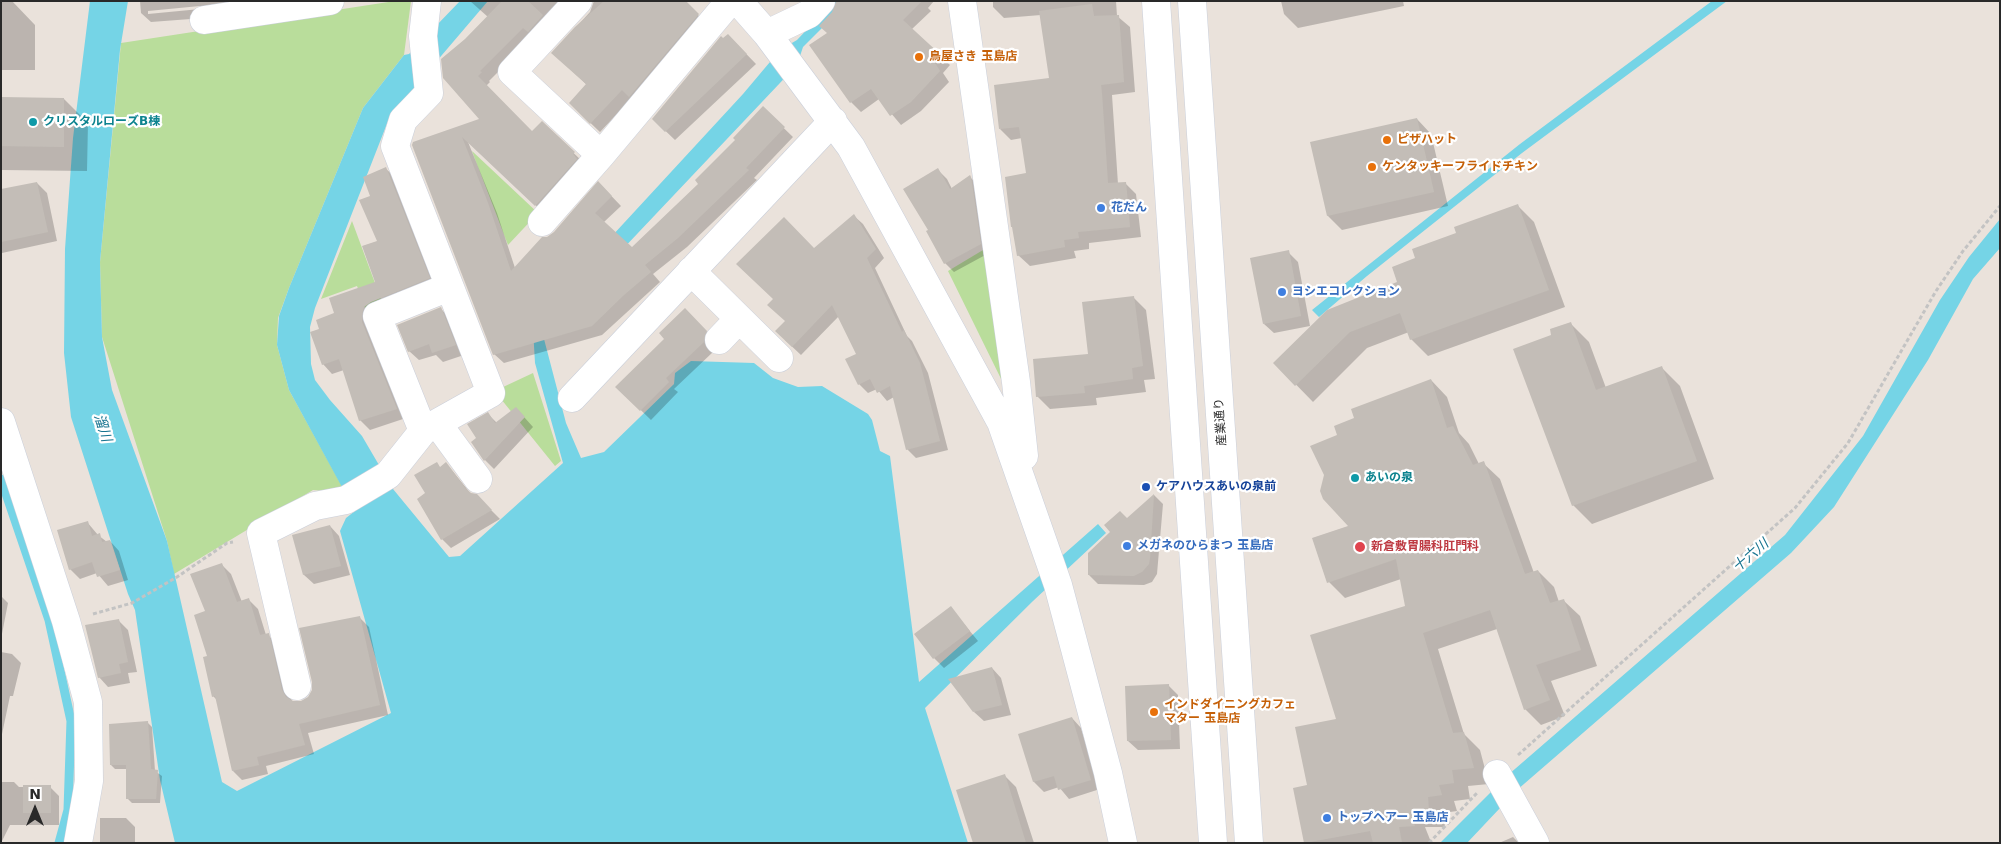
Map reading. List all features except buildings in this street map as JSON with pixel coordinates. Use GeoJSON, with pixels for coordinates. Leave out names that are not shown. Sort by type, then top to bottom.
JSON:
{"type":"FeatureCollection","features":[{"type":"Feature","properties":{"kind":"street"},"geometry":{"type":"LineString","coordinates":[[204,20],[330,1]]}},
{"type":"Feature","properties":{"kind":"street"},"geometry":{"type":"LineString","coordinates":[[297,686],[261,533],[315,506],[346,500],[388,474],[430,427],[491,393],[395,146],[402,120],[429,93],[423,36],[427,1]]}},
{"type":"Feature","properties":{"kind":"street"},"geometry":{"type":"LineString","coordinates":[[578,1],[512,72],[601,155]]}},
{"type":"Feature","properties":{"kind":"street"},"geometry":{"type":"LineString","coordinates":[[542,222],[601,155],[730,1]]}},
{"type":"Feature","properties":{"kind":"street"},"geometry":{"type":"LineString","coordinates":[[738,1],[767,34],[851,147],[1001,422],[1058,585],[1074,640],[1108,773],[1123,843]]}},
{"type":"Feature","properties":{"kind":"street"},"geometry":{"type":"LineString","coordinates":[[767,34],[809,14],[821,1]]}},
{"type":"Feature","properties":{"kind":"street"},"geometry":{"type":"LineString","coordinates":[[962,1],[1016,382],[1028,497]]}},
{"type":"Feature","properties":{"kind":"street"},"geometry":{"type":"LineString","coordinates":[[1156,1],[1214,843]]}},
{"type":"Feature","properties":{"kind":"street","name":"産業通り"},"geometry":{"type":"LineString","coordinates":[[1192,1],[1249,843]]}},
{"type":"Feature","properties":{"kind":"street"},"geometry":{"type":"LineString","coordinates":[[572,398],[833,121]]}},
{"type":"Feature","properties":{"kind":"street"},"geometry":{"type":"LineString","coordinates":[[691,271],[778,358]]}},
{"type":"Feature","properties":{"kind":"street"},"geometry":{"type":"LineString","coordinates":[[449,287],[377,316],[430,427],[478,479]]}},
{"type":"Feature","properties":{"kind":"street"},"geometry":{"type":"LineString","coordinates":[[719,340],[739,319]]}},
{"type":"Feature","properties":{"kind":"street"},"geometry":{"type":"LineString","coordinates":[[1,422],[66,622],[88,702],[89,781],[78,843]]}},
{"type":"Feature","properties":{"kind":"street"},"geometry":{"type":"LineString","coordinates":[[1497,774],[1535,843]]}},
{"type":"Feature","properties":{"kind":"path"},"geometry":{"type":"LineString","coordinates":[[1428,843],[1497,774],[1795,508],[1848,443],[1936,291],[1963,251],[2000,206]]}},
{"type":"Feature","properties":{"kind":"path"},"geometry":{"type":"LineString","coordinates":[[66,622],[132,603],[177,577],[227,543],[261,533]]}},
{"type":"Feature","properties":{"kind":"green space"},"geometry":{"type":"Polygon","coordinates":[[[395,1],[411,1],[404,55],[363,108],[278,318],[277,345],[289,390],[343,488],[337,492],[313,490],[174,574],[167,541],[102,337],[100,262],[121,43],[395,1]]]}},
{"type":"Feature","properties":{"kind":"green space"},"geometry":{"type":"Polygon","coordinates":[[[472,151],[538,213],[508,245],[472,151]]]}},
{"type":"Feature","properties":{"kind":"green space"},"geometry":{"type":"Polygon","coordinates":[[[352,221],[382,302],[365,308],[357,286],[321,299],[352,221]]]}},
{"type":"Feature","properties":{"kind":"green space"},"geometry":{"type":"Polygon","coordinates":[[[983,250],[1006,389],[948,271],[983,250]]]}},
{"type":"Feature","properties":{"kind":"green space"},"geometry":{"type":"Polygon","coordinates":[[[533,373],[561,461],[555,466],[501,399],[501,388],[533,373]]]}},
{"type":"Feature","properties":{"kind":"water","name":"溜川"},"geometry":{"type":"Polygon","coordinates":[[[90,1],[128,1],[120,50],[100,262],[102,337],[112,390],[167,541],[222,782],[237,791],[391,713],[340,531],[346,518],[355,511],[289,390],[277,345],[279,316],[289,288],[363,108],[404,55],[409,54],[460,1],[488,1],[390,116],[315,308],[310,327],[311,364],[315,380],[362,436],[393,489],[449,557],[460,556],[563,463],[535,363],[533,329],[540,314],[743,94],[775,56],[797,40],[834,1],[849,1],[803,47],[797,65],[549,327],[544,339],[566,423],[581,458],[604,452],[674,384],[675,373],[691,361],[754,363],[773,378],[798,387],[822,386],[868,414],[872,420],[880,451],[890,456],[919,682],[1098,524],[1106,533],[1033,601],[925,708],[968,843],[175,843],[160,780],[135,610],[128,594],[71,417],[64,353],[65,249],[73,138],[90,1]]]}},
{"type":"Feature","properties":{"kind":"water"},"geometry":{"type":"Polygon","coordinates":[[[1712,1],[1727,1],[1522,153],[1367,276],[1319,317],[1312,310],[1520,144],[1712,1]]]}},
{"type":"Feature","properties":{"kind":"water"},"geometry":{"type":"Polygon","coordinates":[[[2000,219],[2000,248],[1973,279],[1928,360],[1834,507],[1791,553],[1517,790],[1467,843],[1440,843],[1508,775],[1785,535],[1863,436],[1940,300],[1969,257],[2000,219]]]}},
{"type":"Feature","properties":{"kind":"waterway"},"geometry":{"type":"LineString","coordinates":[[1,479],[49,620],[71,721],[68,810],[59,843]]}},
{"type":"Feature","properties":{"kind":"place","name":"鳥屋さき 玉島店"},"geometry":{"type":"Point","coordinates":[919,57]}},
{"type":"Feature","properties":{"kind":"place","name":"クリスタルローズB棟"},"geometry":{"type":"Point","coordinates":[33,122]}},
{"type":"Feature","properties":{"kind":"place","name":"ピザハット"},"geometry":{"type":"Point","coordinates":[1387,140]}},
{"type":"Feature","properties":{"kind":"place","name":"ケンタッキーフライドチキン"},"geometry":{"type":"Point","coordinates":[1372,167]}},
{"type":"Feature","properties":{"kind":"place","name":"花だん"},"geometry":{"type":"Point","coordinates":[1101,208]}},
{"type":"Feature","properties":{"kind":"place","name":"ヨシエコレクション"},"geometry":{"type":"Point","coordinates":[1282,292]}},
{"type":"Feature","properties":{"kind":"place","name":"あいの泉"},"geometry":{"type":"Point","coordinates":[1355,478]}},
{"type":"Feature","properties":{"kind":"place","name":"ケアハウスあいの泉前"},"geometry":{"type":"Point","coordinates":[1146,487]}},
{"type":"Feature","properties":{"kind":"place","name":"メガネのひらまつ 玉島店"},"geometry":{"type":"Point","coordinates":[1127,546]}},
{"type":"Feature","properties":{"kind":"place","name":"新倉敷胃腸科肛門科"},"geometry":{"type":"Point","coordinates":[1360,547]}},
{"type":"Feature","properties":{"kind":"place","name":"インドダイニングカフェ マター 玉島店"},"geometry":{"type":"Point","coordinates":[1154,712]}},
{"type":"Feature","properties":{"kind":"place","name":"トップヘアー 玉島店"},"geometry":{"type":"Point","coordinates":[1327,818]}},
{"type":"Feature","properties":{"kind":"water label","name":"十六川"},"geometry":{"type":"Point","coordinates":[1751,556]}}]}
